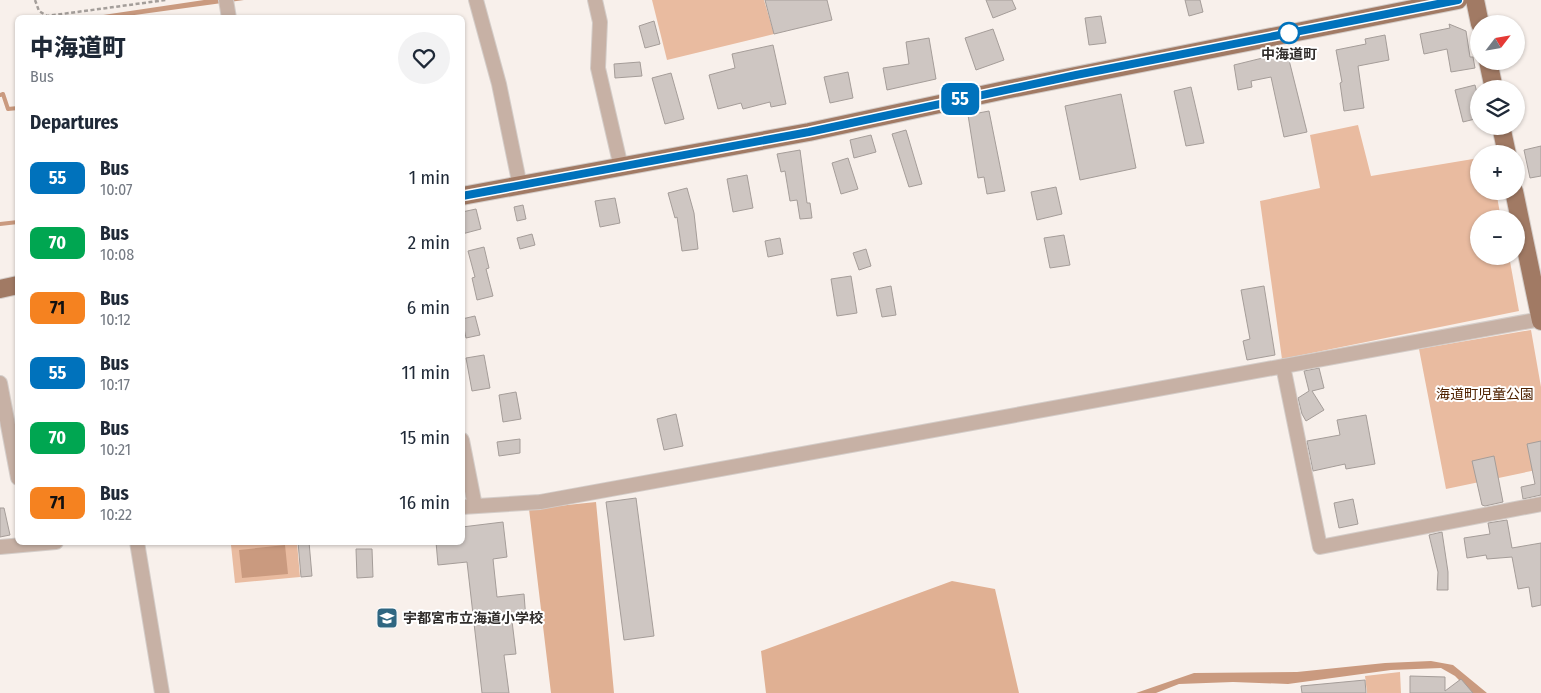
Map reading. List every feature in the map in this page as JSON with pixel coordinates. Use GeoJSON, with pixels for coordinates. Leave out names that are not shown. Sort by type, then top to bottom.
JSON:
{"type":"FeatureCollection","features":[{"type":"Feature","properties":{"kind":"main road"},"geometry":{"type":"LineString","coordinates":[[465,195],[809,132],[1062,78],[1458,0]]}},
{"type":"Feature","properties":{"kind":"main road"},"geometry":{"type":"LineString","coordinates":[[1476,0],[1478,15]]}},
{"type":"Feature","properties":{"kind":"main road"},"geometry":{"type":"LineString","coordinates":[[1516,200],[1541,320]]}},
{"type":"Feature","properties":{"kind":"main road"},"geometry":{"type":"LineString","coordinates":[[0,289],[15,286]]}},
{"type":"Feature","properties":{"kind":"street"},"geometry":{"type":"LineString","coordinates":[[226,0],[228,15]]}},
{"type":"Feature","properties":{"kind":"street"},"geometry":{"type":"LineString","coordinates":[[476,0],[499,84],[520,186]]}},
{"type":"Feature","properties":{"kind":"street"},"geometry":{"type":"LineString","coordinates":[[595,0],[600,22],[598,68],[621,167]]}},
{"type":"Feature","properties":{"kind":"street"},"geometry":{"type":"LineString","coordinates":[[465,469],[469,507],[540,502],[1541,320]]}},
{"type":"Feature","properties":{"kind":"street"},"geometry":{"type":"LineString","coordinates":[[1283,366],[1320,547],[1541,504]]}},
{"type":"Feature","properties":{"kind":"street"},"geometry":{"type":"LineString","coordinates":[[0,383],[15,462]]}},
{"type":"Feature","properties":{"kind":"street"},"geometry":{"type":"LineString","coordinates":[[0,547],[15,545]]}},
{"type":"Feature","properties":{"kind":"street"},"geometry":{"type":"LineString","coordinates":[[137,545],[162,693]]}},
{"type":"Feature","properties":{"kind":"path"},"geometry":{"type":"LineString","coordinates":[[36,0],[39,11],[45,15]]}},
{"type":"Feature","properties":{"kind":"path"},"geometry":{"type":"LineString","coordinates":[[54,15],[166,0]]}},
{"type":"Feature","properties":{"kind":"green space"},"geometry":{"type":"Polygon","coordinates":[[[652,0],[764,0],[774,34],[667,60],[652,0]]]}},
{"type":"Feature","properties":{"kind":"green space"},"geometry":{"type":"Polygon","coordinates":[[[1358,125],[1371,176],[1470,160],[1470,200],[1498,200],[1499,210],[1470,210],[1470,265],[1511,265],[1519,311],[1282,359],[1260,201],[1320,188],[1310,135],[1358,125]]]}},
{"type":"Feature","properties":{"kind":"green space","name":"海道町児童公園"},"geometry":{"type":"Polygon","coordinates":[[[1531,330],[1541,387],[1541,469],[1446,489],[1419,349],[1531,330]]]}},
{"type":"Feature","properties":{"kind":"green space"},"geometry":{"type":"Polygon","coordinates":[[[231,545],[297,545],[300,577],[235,583],[231,545]]]}},
{"type":"Feature","properties":{"kind":"green space"},"geometry":{"type":"Polygon","coordinates":[[[1400,672],[1401,693],[1367,693],[1365,676],[1400,672]]]}},
{"type":"Feature","properties":{"kind":"shaded area"},"geometry":{"type":"Polygon","coordinates":[[[204,0],[244,0],[135,15],[103,15],[204,0]]]}},
{"type":"Feature","properties":{"kind":"shaded area"},"geometry":{"type":"Polygon","coordinates":[[[596,502],[614,693],[551,693],[529,509],[596,502]]]}},
{"type":"Feature","properties":{"kind":"shaded area"},"geometry":{"type":"Polygon","coordinates":[[[285,545],[288,574],[242,578],[239,550],[285,545]]]}},
{"type":"Feature","properties":{"kind":"shaded area"},"geometry":{"type":"Polygon","coordinates":[[[952,581],[995,589],[1019,693],[766,693],[761,651],[952,581]]]}},
{"type":"Feature","properties":{"kind":"shaded area"},"geometry":{"type":"Polygon","coordinates":[[[1431,661],[1453,665],[1487,693],[1472,693],[1455,676],[1441,668],[1391,670],[1288,684],[1233,682],[1179,684],[1156,693],[1136,693],[1194,673],[1297,672],[1385,663],[1431,661]]]}},
{"type":"Feature","properties":{"kind":"building"},"geometry":{"type":"Polygon","coordinates":[[[765,0],[827,0],[832,20],[774,34],[765,0]]]}},
{"type":"Feature","properties":{"kind":"building"},"geometry":{"type":"Polygon","coordinates":[[[986,0],[1012,0],[1016,9],[993,18],[986,0]]]}},
{"type":"Feature","properties":{"kind":"building"},"geometry":{"type":"Polygon","coordinates":[[[1185,0],[1200,0],[1203,12],[1189,16],[1185,0]]]}},
{"type":"Feature","properties":{"kind":"building"},"geometry":{"type":"Polygon","coordinates":[[[1101,16],[1106,43],[1089,45],[1085,18],[1101,16]]]}},
{"type":"Feature","properties":{"kind":"building"},"geometry":{"type":"Polygon","coordinates":[[[654,21],[660,44],[645,48],[639,26],[654,21]]]}},
{"type":"Feature","properties":{"kind":"building"},"geometry":{"type":"Polygon","coordinates":[[[1449,24],[1466,31],[1470,69],[1451,72],[1447,49],[1424,54],[1420,34],[1450,28],[1449,24]]]}},
{"type":"Feature","properties":{"kind":"building"},"geometry":{"type":"Polygon","coordinates":[[[993,29],[1004,60],[976,70],[965,38],[993,29]]]}},
{"type":"Feature","properties":{"kind":"building"},"geometry":{"type":"Polygon","coordinates":[[[1385,35],[1389,60],[1358,66],[1364,108],[1344,111],[1340,83],[1342,82],[1336,50],[1366,44],[1365,39],[1385,35]]]}},
{"type":"Feature","properties":{"kind":"building"},"geometry":{"type":"Polygon","coordinates":[[[929,38],[936,79],[887,90],[883,68],[909,64],[906,42],[929,38]]]}},
{"type":"Feature","properties":{"kind":"building"},"geometry":{"type":"Polygon","coordinates":[[[773,45],[786,104],[771,107],[770,102],[743,109],[741,103],[718,109],[709,75],[735,68],[732,54],[773,45]]]}},
{"type":"Feature","properties":{"kind":"building"},"geometry":{"type":"Polygon","coordinates":[[[1287,52],[1307,132],[1284,137],[1271,77],[1251,81],[1252,87],[1238,90],[1234,65],[1287,52]]]}},
{"type":"Feature","properties":{"kind":"building"},"geometry":{"type":"Polygon","coordinates":[[[640,62],[642,76],[615,78],[614,64],[640,62]]]}},
{"type":"Feature","properties":{"kind":"building"},"geometry":{"type":"Polygon","coordinates":[[[848,72],[853,98],[830,103],[824,77],[848,72]]]}},
{"type":"Feature","properties":{"kind":"building"},"geometry":{"type":"Polygon","coordinates":[[[671,73],[684,119],[665,124],[652,78],[671,73]]]}},
{"type":"Feature","properties":{"kind":"building"},"geometry":{"type":"Polygon","coordinates":[[[1470,86],[1470,120],[1463,122],[1455,90],[1470,86]]]}},
{"type":"Feature","properties":{"kind":"building"},"geometry":{"type":"Polygon","coordinates":[[[1191,87],[1204,143],[1186,146],[1174,91],[1191,87]]]}},
{"type":"Feature","properties":{"kind":"building"},"geometry":{"type":"Polygon","coordinates":[[[1121,94],[1136,168],[1080,180],[1065,106],[1121,94]]]}},
{"type":"Feature","properties":{"kind":"building"},"geometry":{"type":"Polygon","coordinates":[[[989,111],[1005,191],[987,194],[984,177],[978,178],[968,115],[989,111]]]}},
{"type":"Feature","properties":{"kind":"building"},"geometry":{"type":"Polygon","coordinates":[[[906,130],[922,184],[909,187],[892,134],[906,130]]]}},
{"type":"Feature","properties":{"kind":"building"},"geometry":{"type":"Polygon","coordinates":[[[871,135],[876,152],[854,158],[850,140],[871,135]]]}},
{"type":"Feature","properties":{"kind":"building"},"geometry":{"type":"Polygon","coordinates":[[[1541,146],[1541,176],[1530,178],[1525,150],[1541,146]]]}},
{"type":"Feature","properties":{"kind":"building"},"geometry":{"type":"Polygon","coordinates":[[[800,150],[807,203],[810,203],[812,218],[800,219],[797,200],[790,201],[785,171],[781,172],[777,154],[800,150]]]}},
{"type":"Feature","properties":{"kind":"building"},"geometry":{"type":"Polygon","coordinates":[[[848,158],[858,189],[841,194],[832,163],[848,158]]]}},
{"type":"Feature","properties":{"kind":"building"},"geometry":{"type":"Polygon","coordinates":[[[747,175],[753,208],[733,212],[727,179],[747,175]]]}},
{"type":"Feature","properties":{"kind":"building"},"geometry":{"type":"Polygon","coordinates":[[[1056,187],[1062,214],[1037,220],[1031,192],[1056,187]]]}},
{"type":"Feature","properties":{"kind":"building"},"geometry":{"type":"Polygon","coordinates":[[[687,188],[694,213],[698,249],[682,251],[677,217],[675,218],[668,193],[687,188]]]}},
{"type":"Feature","properties":{"kind":"building"},"geometry":{"type":"Polygon","coordinates":[[[615,198],[620,223],[600,227],[595,201],[615,198]]]}},
{"type":"Feature","properties":{"kind":"building"},"geometry":{"type":"Polygon","coordinates":[[[523,205],[526,219],[517,221],[514,207],[523,205]]]}},
{"type":"Feature","properties":{"kind":"building"},"geometry":{"type":"Polygon","coordinates":[[[476,209],[481,229],[465,233],[465,211],[476,209]]]}},
{"type":"Feature","properties":{"kind":"building"},"geometry":{"type":"Polygon","coordinates":[[[532,234],[535,245],[520,249],[517,238],[532,234]]]}},
{"type":"Feature","properties":{"kind":"building"},"geometry":{"type":"Polygon","coordinates":[[[1064,235],[1070,265],[1050,268],[1044,238],[1064,235]]]}},
{"type":"Feature","properties":{"kind":"building"},"geometry":{"type":"Polygon","coordinates":[[[780,238],[783,254],[768,257],[765,241],[780,238]]]}},
{"type":"Feature","properties":{"kind":"building"},"geometry":{"type":"Polygon","coordinates":[[[484,247],[489,268],[486,269],[493,296],[477,300],[472,278],[475,277],[468,251],[484,247]]]}},
{"type":"Feature","properties":{"kind":"building"},"geometry":{"type":"Polygon","coordinates":[[[866,249],[871,266],[859,270],[853,253],[866,249]]]}},
{"type":"Feature","properties":{"kind":"building"},"geometry":{"type":"Polygon","coordinates":[[[851,276],[857,313],[837,316],[831,279],[851,276]]]}},
{"type":"Feature","properties":{"kind":"building"},"geometry":{"type":"Polygon","coordinates":[[[891,286],[896,315],[882,317],[876,289],[891,286]]]}},
{"type":"Feature","properties":{"kind":"building"},"geometry":{"type":"Polygon","coordinates":[[[1264,286],[1275,355],[1247,360],[1243,341],[1250,339],[1241,290],[1264,286]]]}},
{"type":"Feature","properties":{"kind":"building"},"geometry":{"type":"Polygon","coordinates":[[[475,316],[480,335],[466,338],[465,318],[475,316]]]}},
{"type":"Feature","properties":{"kind":"building"},"geometry":{"type":"Polygon","coordinates":[[[484,355],[490,388],[472,391],[466,358],[484,355]]]}},
{"type":"Feature","properties":{"kind":"building"},"geometry":{"type":"Polygon","coordinates":[[[1319,368],[1324,388],[1312,391],[1324,410],[1306,421],[1298,398],[1309,391],[1304,371],[1319,368]]]}},
{"type":"Feature","properties":{"kind":"building"},"geometry":{"type":"Polygon","coordinates":[[[516,392],[521,419],[503,422],[499,395],[516,392]]]}},
{"type":"Feature","properties":{"kind":"building"},"geometry":{"type":"Polygon","coordinates":[[[676,414],[683,446],[664,450],[657,419],[676,414]]]}},
{"type":"Feature","properties":{"kind":"building"},"geometry":{"type":"Polygon","coordinates":[[[1366,415],[1375,464],[1346,469],[1345,464],[1313,471],[1307,441],[1340,435],[1337,420],[1366,415]]]}},
{"type":"Feature","properties":{"kind":"building"},"geometry":{"type":"Polygon","coordinates":[[[520,439],[520,453],[499,456],[497,442],[520,439]]]}},
{"type":"Feature","properties":{"kind":"building"},"geometry":{"type":"Polygon","coordinates":[[[1541,441],[1541,495],[1523,499],[1521,487],[1535,484],[1527,444],[1541,441]]]}},
{"type":"Feature","properties":{"kind":"building"},"geometry":{"type":"Polygon","coordinates":[[[1494,456],[1503,502],[1485,506],[1482,505],[1472,461],[1494,456]]]}},
{"type":"Feature","properties":{"kind":"building"},"geometry":{"type":"Polygon","coordinates":[[[636,498],[654,636],[624,640],[606,502],[636,498]]]}},
{"type":"Feature","properties":{"kind":"building"},"geometry":{"type":"Polygon","coordinates":[[[1353,499],[1358,524],[1339,528],[1334,503],[1353,499]]]}},
{"type":"Feature","properties":{"kind":"building"},"geometry":{"type":"Polygon","coordinates":[[[0,508],[4,508],[10,535],[0,537],[0,508]]]}},
{"type":"Feature","properties":{"kind":"building"},"geometry":{"type":"Polygon","coordinates":[[[1507,520],[1512,548],[1541,543],[1541,605],[1532,607],[1529,587],[1518,589],[1512,557],[1487,559],[1486,555],[1467,558],[1464,538],[1490,534],[1488,523],[1507,520]]]}},
{"type":"Feature","properties":{"kind":"building"},"geometry":{"type":"Polygon","coordinates":[[[503,522],[507,557],[493,559],[497,597],[524,594],[526,620],[512,621],[516,654],[504,655],[509,693],[482,693],[467,562],[438,565],[436,545],[465,545],[465,527],[503,522]]]}},
{"type":"Feature","properties":{"kind":"building"},"geometry":{"type":"Polygon","coordinates":[[[1442,532],[1448,572],[1448,590],[1437,590],[1438,572],[1429,535],[1442,532]]]}},
{"type":"Feature","properties":{"kind":"building"},"geometry":{"type":"Polygon","coordinates":[[[298,545],[309,545],[312,576],[301,577],[298,545]]]}},
{"type":"Feature","properties":{"kind":"building"},"geometry":{"type":"Polygon","coordinates":[[[356,549],[372,549],[373,577],[357,578],[356,549]]]}},
{"type":"Feature","properties":{"kind":"building"},"geometry":{"type":"Polygon","coordinates":[[[1410,676],[1445,677],[1445,691],[1461,679],[1473,693],[1410,693],[1410,676]]]}},
{"type":"Feature","properties":{"kind":"building"},"geometry":{"type":"Polygon","coordinates":[[[1365,680],[1366,693],[1302,693],[1301,686],[1365,680]]]}},
{"type":"Feature","properties":{"kind":"waterway"},"geometry":{"type":"LineString","coordinates":[[0,95],[3,94],[8,109],[15,108]]}},
{"type":"Feature","properties":{"kind":"waterway"},"geometry":{"type":"LineString","coordinates":[[0,224],[15,222]]}},
{"type":"Feature","properties":{"kind":"bus line","name":"55"},"geometry":{"type":"LineString","coordinates":[[465,195],[809,132],[1076,75],[1458,0]]}},
{"type":"Feature","properties":{"kind":"place","name":"中海道町"},"geometry":{"type":"Point","coordinates":[1289,33]}},
{"type":"Feature","properties":{"kind":"place","name":"宇都宮市立海道小学校"},"geometry":{"type":"Point","coordinates":[387,618]}}]}
